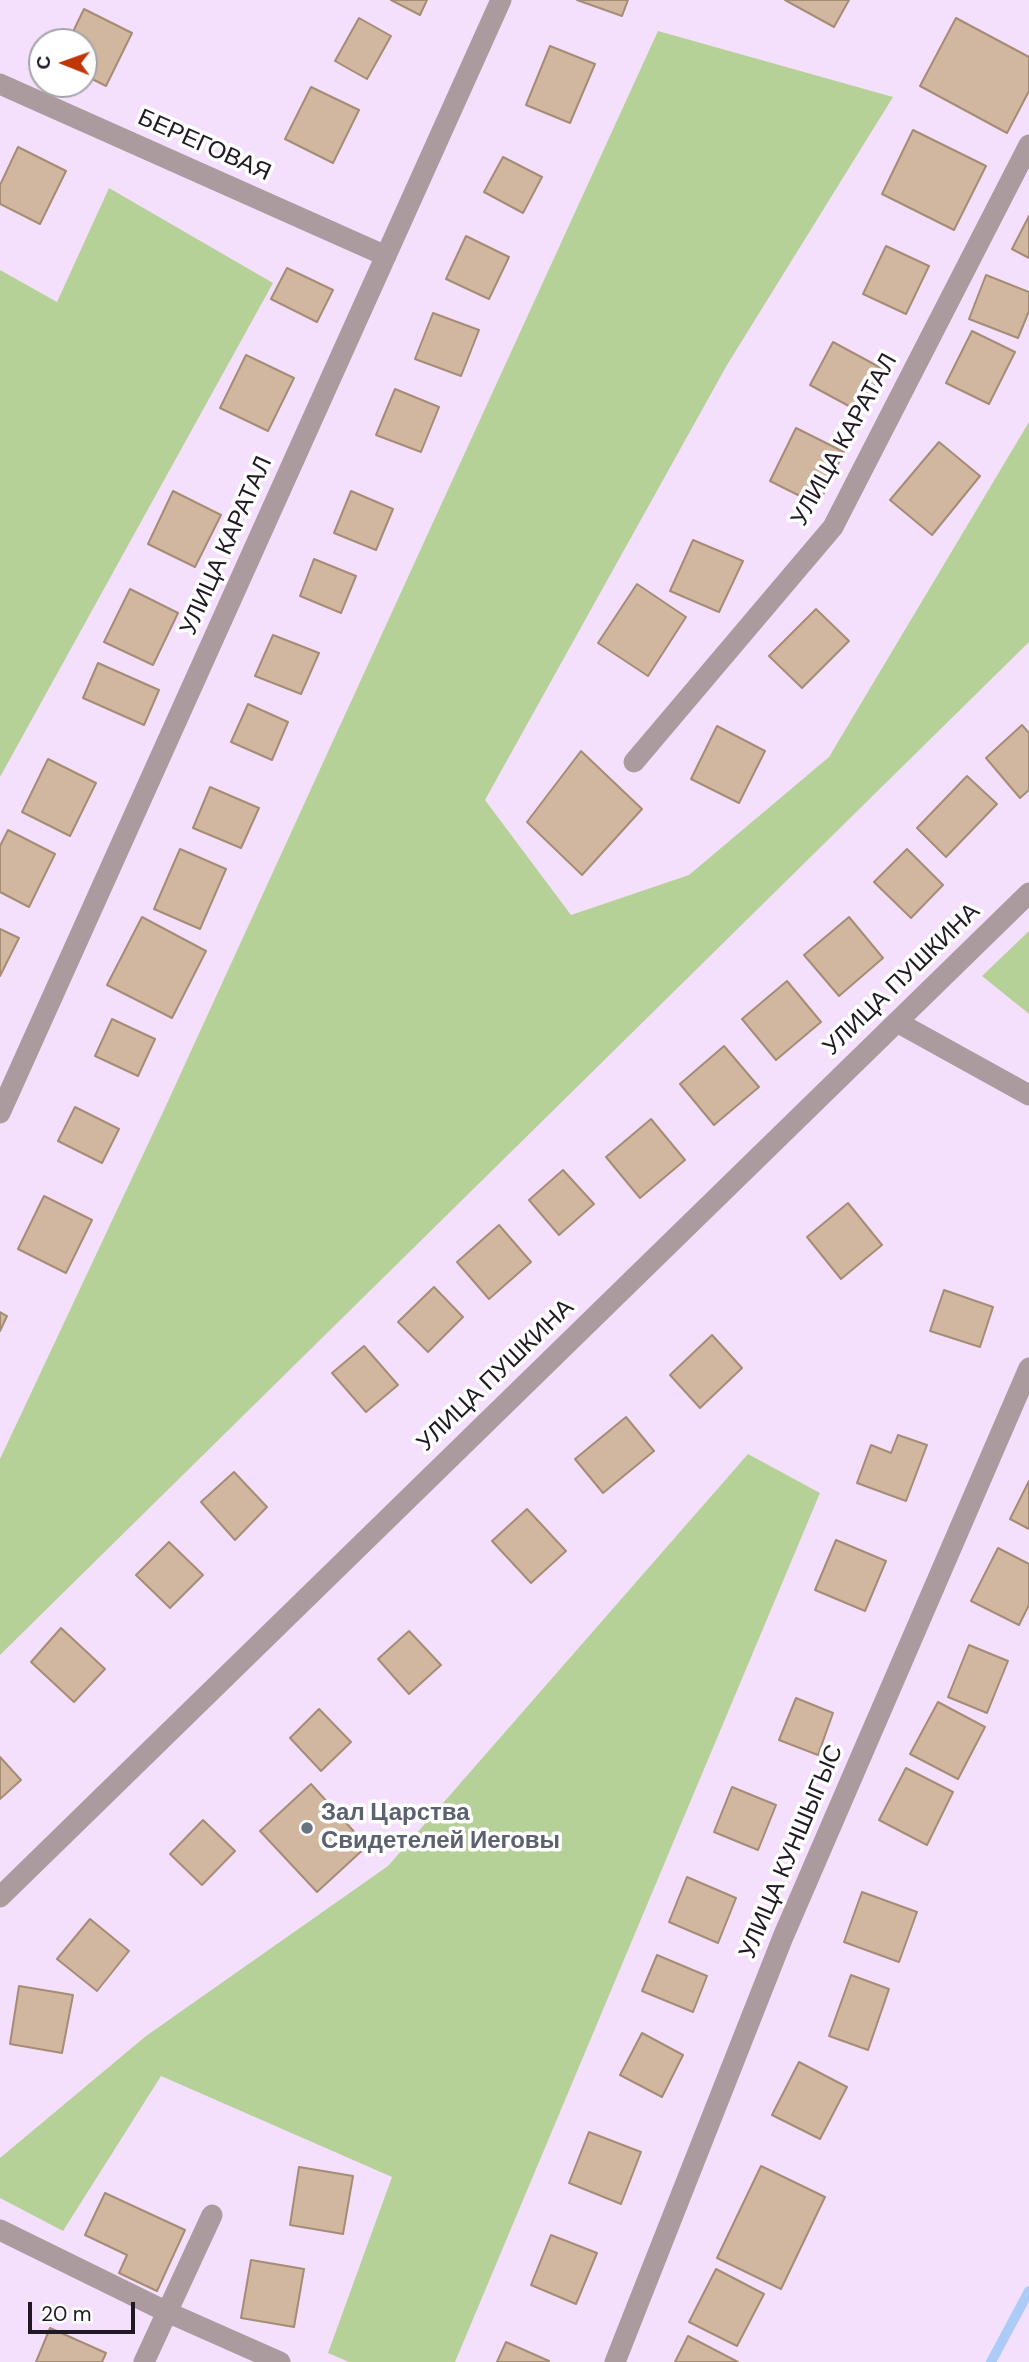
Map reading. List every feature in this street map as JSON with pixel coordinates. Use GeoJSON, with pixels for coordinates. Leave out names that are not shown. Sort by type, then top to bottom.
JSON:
{"type":"FeatureCollection","features":[{"type":"Feature","properties":{"kind":"street","name":"УЛИЦА КАРАТАЛ"},"geometry":{"type":"LineString","coordinates":[[0,1113],[501,0]]}},
{"type":"Feature","properties":{"kind":"street","name":"БЕРЕГОВАЯ"},"geometry":{"type":"LineString","coordinates":[[0,84],[386,256]]}},
{"type":"Feature","properties":{"kind":"street","name":"УЛИЦА КАРАТАЛ"},"geometry":{"type":"LineString","coordinates":[[634,762],[833,527],[1029,145]]}},
{"type":"Feature","properties":{"kind":"street","name":"УЛИЦА ПУШКИНА"},"geometry":{"type":"LineString","coordinates":[[0,1897],[1029,893]]}},
{"type":"Feature","properties":{"kind":"street"},"geometry":{"type":"LineString","coordinates":[[897,1022],[1029,1095]]}},
{"type":"Feature","properties":{"kind":"street","name":"УЛИЦА КУНШЫГЫС"},"geometry":{"type":"LineString","coordinates":[[615,2362],[783,1937],[1029,1368]]}},
{"type":"Feature","properties":{"kind":"street"},"geometry":{"type":"LineString","coordinates":[[144,2362],[212,2215]]}},
{"type":"Feature","properties":{"kind":"street"},"geometry":{"type":"LineString","coordinates":[[0,2230],[167,2312],[281,2362]]}},
{"type":"Feature","properties":{"kind":"green space"},"geometry":{"type":"Polygon","coordinates":[[[658,31],[893,97],[727,365],[485,800],[571,915],[689,875],[829,757],[1029,422],[1029,642],[0,1655],[0,1459],[164,1110],[658,31]]]}},
{"type":"Feature","properties":{"kind":"green space"},"geometry":{"type":"Polygon","coordinates":[[[109,188],[273,283],[0,777],[0,270],[57,302],[109,188]]]}},
{"type":"Feature","properties":{"kind":"green space"},"geometry":{"type":"Polygon","coordinates":[[[1029,931],[1029,1014],[982,976],[1029,931]]]}},
{"type":"Feature","properties":{"kind":"green space"},"geometry":{"type":"Polygon","coordinates":[[[748,1454],[820,1493],[455,2362],[349,2362],[328,2353],[392,2177],[161,2076],[63,2231],[0,2198],[0,2158],[146,2036],[388,1866],[748,1454]]]}},
{"type":"Feature","properties":{"kind":"building"},"geometry":{"type":"Polygon","coordinates":[[[391,0],[427,0],[420,15],[391,0]]]}},
{"type":"Feature","properties":{"kind":"building"},"geometry":{"type":"Polygon","coordinates":[[[577,0],[628,0],[622,16],[577,0]]]}},
{"type":"Feature","properties":{"kind":"building"},"geometry":{"type":"Polygon","coordinates":[[[785,0],[849,0],[834,27],[785,0]]]}},
{"type":"Feature","properties":{"kind":"building"},"geometry":{"type":"Polygon","coordinates":[[[84,9],[132,33],[106,86],[98,82],[98,28],[75,28],[84,9]]]}},
{"type":"Feature","properties":{"kind":"building"},"geometry":{"type":"Polygon","coordinates":[[[359,18],[391,36],[367,79],[335,61],[359,18]]]}},
{"type":"Feature","properties":{"kind":"building"},"geometry":{"type":"Polygon","coordinates":[[[956,18],[1029,57],[1029,91],[1007,133],[920,86],[956,18]]]}},
{"type":"Feature","properties":{"kind":"building"},"geometry":{"type":"Polygon","coordinates":[[[550,46],[595,64],[570,123],[526,105],[550,46]]]}},
{"type":"Feature","properties":{"kind":"building"},"geometry":{"type":"Polygon","coordinates":[[[311,87],[359,110],[333,163],[285,139],[311,87]]]}},
{"type":"Feature","properties":{"kind":"building"},"geometry":{"type":"Polygon","coordinates":[[[913,130],[986,166],[954,230],[882,194],[913,130]]]}},
{"type":"Feature","properties":{"kind":"building"},"geometry":{"type":"Polygon","coordinates":[[[18,147],[66,171],[40,224],[0,204],[0,185],[18,147]]]}},
{"type":"Feature","properties":{"kind":"building"},"geometry":{"type":"Polygon","coordinates":[[[503,157],[542,177],[523,213],[484,192],[503,157]]]}},
{"type":"Feature","properties":{"kind":"building"},"geometry":{"type":"Polygon","coordinates":[[[1029,216],[1029,258],[1012,249],[1029,216]]]}},
{"type":"Feature","properties":{"kind":"building"},"geometry":{"type":"Polygon","coordinates":[[[466,236],[509,257],[489,299],[446,279],[466,236]]]}},
{"type":"Feature","properties":{"kind":"building"},"geometry":{"type":"Polygon","coordinates":[[[886,246],[929,266],[906,314],[863,294],[886,246]]]}},
{"type":"Feature","properties":{"kind":"building"},"geometry":{"type":"Polygon","coordinates":[[[287,268],[333,290],[317,322],[271,299],[287,268]]]}},
{"type":"Feature","properties":{"kind":"building"},"geometry":{"type":"Polygon","coordinates":[[[986,275],[1029,292],[1029,311],[1018,338],[969,319],[986,275]]]}},
{"type":"Feature","properties":{"kind":"building"},"geometry":{"type":"Polygon","coordinates":[[[433,313],[479,330],[461,376],[415,359],[433,313]]]}},
{"type":"Feature","properties":{"kind":"building"},"geometry":{"type":"Polygon","coordinates":[[[972,331],[1015,352],[989,404],[946,383],[972,331]]]}},
{"type":"Feature","properties":{"kind":"building"},"geometry":{"type":"Polygon","coordinates":[[[833,342],[883,369],[860,412],[810,385],[833,342]]]}},
{"type":"Feature","properties":{"kind":"building"},"geometry":{"type":"Polygon","coordinates":[[[246,355],[294,378],[268,431],[220,408],[246,355]]]}},
{"type":"Feature","properties":{"kind":"building"},"geometry":{"type":"Polygon","coordinates":[[[395,389],[439,407],[421,452],[376,435],[395,389]]]}},
{"type":"Feature","properties":{"kind":"building"},"geometry":{"type":"Polygon","coordinates":[[[796,428],[844,452],[818,505],[770,481],[796,428]]]}},
{"type":"Feature","properties":{"kind":"building"},"geometry":{"type":"Polygon","coordinates":[[[939,442],[980,476],[932,535],[890,500],[939,442]]]}},
{"type":"Feature","properties":{"kind":"building"},"geometry":{"type":"Polygon","coordinates":[[[173,491],[221,515],[195,567],[148,544],[173,491]]]}},
{"type":"Feature","properties":{"kind":"building"},"geometry":{"type":"Polygon","coordinates":[[[351,491],[393,509],[376,550],[334,533],[351,491]]]}},
{"type":"Feature","properties":{"kind":"building"},"geometry":{"type":"Polygon","coordinates":[[[693,540],[743,561],[719,612],[670,591],[693,540]]]}},
{"type":"Feature","properties":{"kind":"building"},"geometry":{"type":"Polygon","coordinates":[[[314,559],[356,576],[341,613],[300,596],[314,559]]]}},
{"type":"Feature","properties":{"kind":"building"},"geometry":{"type":"Polygon","coordinates":[[[637,584],[686,617],[648,676],[598,643],[637,584]]]}},
{"type":"Feature","properties":{"kind":"building"},"geometry":{"type":"Polygon","coordinates":[[[130,589],[178,613],[153,665],[104,642],[130,589]]]}},
{"type":"Feature","properties":{"kind":"building"},"geometry":{"type":"Polygon","coordinates":[[[816,609],[849,641],[802,688],[769,656],[816,609]]]}},
{"type":"Feature","properties":{"kind":"building"},"geometry":{"type":"Polygon","coordinates":[[[273,635],[319,653],[301,694],[255,676],[273,635]]]}},
{"type":"Feature","properties":{"kind":"building"},"geometry":{"type":"Polygon","coordinates":[[[98,663],[159,690],[144,725],[83,698],[98,663]]]}},
{"type":"Feature","properties":{"kind":"building"},"geometry":{"type":"Polygon","coordinates":[[[248,704],[288,722],[272,760],[231,742],[248,704]]]}},
{"type":"Feature","properties":{"kind":"building"},"geometry":{"type":"Polygon","coordinates":[[[1022,725],[1029,733],[1029,790],[1020,798],[986,758],[1022,725]]]}},
{"type":"Feature","properties":{"kind":"building"},"geometry":{"type":"Polygon","coordinates":[[[717,726],[765,751],[739,803],[691,779],[717,726]]]}},
{"type":"Feature","properties":{"kind":"building"},"geometry":{"type":"Polygon","coordinates":[[[581,751],[642,809],[582,875],[527,822],[581,751]]]}},
{"type":"Feature","properties":{"kind":"building"},"geometry":{"type":"Polygon","coordinates":[[[48,759],[96,783],[70,836],[22,812],[48,759]]]}},
{"type":"Feature","properties":{"kind":"building"},"geometry":{"type":"Polygon","coordinates":[[[967,776],[997,804],[946,857],[917,828],[967,776]]]}},
{"type":"Feature","properties":{"kind":"building"},"geometry":{"type":"Polygon","coordinates":[[[210,787],[259,808],[241,848],[193,828],[210,787]]]}},
{"type":"Feature","properties":{"kind":"building"},"geometry":{"type":"Polygon","coordinates":[[[8,830],[55,854],[29,907],[0,892],[0,846],[8,830]]]}},
{"type":"Feature","properties":{"kind":"building"},"geometry":{"type":"Polygon","coordinates":[[[180,849],[226,869],[200,929],[154,909],[180,849]]]}},
{"type":"Feature","properties":{"kind":"building"},"geometry":{"type":"Polygon","coordinates":[[[907,849],[943,885],[911,918],[874,882],[907,849]]]}},
{"type":"Feature","properties":{"kind":"building"},"geometry":{"type":"Polygon","coordinates":[[[142,917],[206,951],[172,1018],[107,985],[142,917]]]}},
{"type":"Feature","properties":{"kind":"building"},"geometry":{"type":"Polygon","coordinates":[[[849,917],[883,958],[839,996],[804,955],[849,917]]]}},
{"type":"Feature","properties":{"kind":"building"},"geometry":{"type":"Polygon","coordinates":[[[0,929],[19,938],[0,976],[0,929]]]}},
{"type":"Feature","properties":{"kind":"building"},"geometry":{"type":"Polygon","coordinates":[[[787,981],[821,1022],[776,1060],[742,1019],[787,981]]]}},
{"type":"Feature","properties":{"kind":"building"},"geometry":{"type":"Polygon","coordinates":[[[112,1019],[155,1039],[138,1076],[95,1056],[112,1019]]]}},
{"type":"Feature","properties":{"kind":"building"},"geometry":{"type":"Polygon","coordinates":[[[724,1046],[759,1087],[714,1125],[680,1084],[724,1046]]]}},
{"type":"Feature","properties":{"kind":"building"},"geometry":{"type":"Polygon","coordinates":[[[75,1107],[119,1129],[102,1163],[58,1141],[75,1107]]]}},
{"type":"Feature","properties":{"kind":"building"},"geometry":{"type":"Polygon","coordinates":[[[651,1119],[685,1160],[640,1198],[606,1157],[651,1119]]]}},
{"type":"Feature","properties":{"kind":"building"},"geometry":{"type":"Polygon","coordinates":[[[563,1170],[594,1204],[559,1235],[529,1200],[563,1170]]]}},
{"type":"Feature","properties":{"kind":"building"},"geometry":{"type":"Polygon","coordinates":[[[44,1196],[92,1220],[66,1273],[18,1249],[44,1196]]]}},
{"type":"Feature","properties":{"kind":"building"},"geometry":{"type":"Polygon","coordinates":[[[848,1203],[882,1245],[841,1279],[807,1237],[848,1203]]]}},
{"type":"Feature","properties":{"kind":"building"},"geometry":{"type":"Polygon","coordinates":[[[499,1225],[531,1262],[489,1299],[457,1262],[499,1225]]]}},
{"type":"Feature","properties":{"kind":"building"},"geometry":{"type":"Polygon","coordinates":[[[434,1287],[463,1317],[428,1352],[398,1322],[434,1287]]]}},
{"type":"Feature","properties":{"kind":"building"},"geometry":{"type":"Polygon","coordinates":[[[944,1290],[993,1307],[980,1347],[930,1331],[944,1290]]]}},
{"type":"Feature","properties":{"kind":"building"},"geometry":{"type":"Polygon","coordinates":[[[0,1312],[7,1316],[0,1331],[0,1312]]]}},
{"type":"Feature","properties":{"kind":"building"},"geometry":{"type":"Polygon","coordinates":[[[712,1335],[742,1368],[700,1408],[670,1375],[712,1335]]]}},
{"type":"Feature","properties":{"kind":"building"},"geometry":{"type":"Polygon","coordinates":[[[364,1346],[398,1385],[366,1412],[332,1373],[364,1346]]]}},
{"type":"Feature","properties":{"kind":"building"},"geometry":{"type":"Polygon","coordinates":[[[626,1417],[654,1451],[603,1493],[575,1459],[626,1417]]]}},
{"type":"Feature","properties":{"kind":"building"},"geometry":{"type":"Polygon","coordinates":[[[898,1435],[927,1445],[906,1501],[857,1483],[871,1445],[891,1453],[898,1435]]]}},
{"type":"Feature","properties":{"kind":"building"},"geometry":{"type":"Polygon","coordinates":[[[234,1472],[267,1507],[235,1540],[201,1502],[234,1472]]]}},
{"type":"Feature","properties":{"kind":"building"},"geometry":{"type":"Polygon","coordinates":[[[1029,1481],[1029,1529],[1010,1519],[1029,1481]]]}},
{"type":"Feature","properties":{"kind":"building"},"geometry":{"type":"Polygon","coordinates":[[[527,1509],[566,1551],[531,1583],[492,1541],[527,1509]]]}},
{"type":"Feature","properties":{"kind":"building"},"geometry":{"type":"Polygon","coordinates":[[[836,1540],[886,1561],[865,1611],[815,1590],[836,1540]]]}},
{"type":"Feature","properties":{"kind":"building"},"geometry":{"type":"Polygon","coordinates":[[[169,1542],[203,1575],[170,1608],[136,1575],[169,1542]]]}},
{"type":"Feature","properties":{"kind":"building"},"geometry":{"type":"Polygon","coordinates":[[[998,1548],[1029,1564],[1029,1605],[1019,1625],[971,1601],[998,1548]]]}},
{"type":"Feature","properties":{"kind":"building"},"geometry":{"type":"Polygon","coordinates":[[[61,1628],[105,1669],[74,1702],[31,1662],[61,1628]]]}},
{"type":"Feature","properties":{"kind":"building"},"geometry":{"type":"Polygon","coordinates":[[[409,1631],[441,1665],[409,1694],[378,1659],[409,1631]]]}},
{"type":"Feature","properties":{"kind":"building"},"geometry":{"type":"Polygon","coordinates":[[[969,1645],[1008,1661],[987,1713],[948,1697],[969,1645]]]}},
{"type":"Feature","properties":{"kind":"building"},"geometry":{"type":"Polygon","coordinates":[[[796,1698],[833,1713],[818,1755],[779,1740],[796,1698]]]}},
{"type":"Feature","properties":{"kind":"building"},"geometry":{"type":"Polygon","coordinates":[[[938,1702],[985,1727],[958,1779],[910,1754],[938,1702]]]}},
{"type":"Feature","properties":{"kind":"building"},"geometry":{"type":"Polygon","coordinates":[[[319,1709],[351,1742],[321,1771],[290,1738],[319,1709]]]}},
{"type":"Feature","properties":{"kind":"building"},"geometry":{"type":"Polygon","coordinates":[[[0,1757],[21,1780],[0,1799],[0,1757]]]}},
{"type":"Feature","properties":{"kind":"building"},"geometry":{"type":"Polygon","coordinates":[[[906,1768],[953,1792],[927,1845],[879,1820],[906,1768]]]}},
{"type":"Feature","properties":{"kind":"building"},"geometry":{"type":"Polygon","coordinates":[[[311,1784],[367,1846],[317,1892],[260,1831],[311,1784]]]}},
{"type":"Feature","properties":{"kind":"building"},"geometry":{"type":"Polygon","coordinates":[[[732,1787],[776,1805],[758,1850],[714,1832],[732,1787]]]}},
{"type":"Feature","properties":{"kind":"building"},"geometry":{"type":"Polygon","coordinates":[[[203,1820],[235,1851],[202,1885],[170,1854],[203,1820]]]}},
{"type":"Feature","properties":{"kind":"building"},"geometry":{"type":"Polygon","coordinates":[[[687,1877],[736,1898],[718,1943],[669,1922],[687,1877]]]}},
{"type":"Feature","properties":{"kind":"building"},"geometry":{"type":"Polygon","coordinates":[[[862,1892],[917,1912],[899,1962],[844,1942],[862,1892]]]}},
{"type":"Feature","properties":{"kind":"building"},"geometry":{"type":"Polygon","coordinates":[[[90,1919],[129,1951],[97,1991],[57,1959],[90,1919]]]}},
{"type":"Feature","properties":{"kind":"building"},"geometry":{"type":"Polygon","coordinates":[[[657,1955],[707,1976],[693,2012],[642,1991],[657,1955]]]}},
{"type":"Feature","properties":{"kind":"building"},"geometry":{"type":"Polygon","coordinates":[[[851,1975],[889,1989],[868,2050],[829,2036],[851,1975]]]}},
{"type":"Feature","properties":{"kind":"building"},"geometry":{"type":"Polygon","coordinates":[[[19,1986],[73,1995],[62,2053],[10,2044],[19,1986]]]}},
{"type":"Feature","properties":{"kind":"building"},"geometry":{"type":"Polygon","coordinates":[[[642,2033],[683,2055],[662,2097],[620,2075],[642,2033]]]}},
{"type":"Feature","properties":{"kind":"building"},"geometry":{"type":"Polygon","coordinates":[[[799,2062],[847,2087],[820,2139],[772,2115],[799,2062]]]}},
{"type":"Feature","properties":{"kind":"building"},"geometry":{"type":"Polygon","coordinates":[[[589,2132],[641,2152],[621,2204],[569,2183],[589,2132]]]}},
{"type":"Feature","properties":{"kind":"building"},"geometry":{"type":"Polygon","coordinates":[[[761,2166],[825,2197],[781,2289],[717,2258],[761,2166]]]}},
{"type":"Feature","properties":{"kind":"building"},"geometry":{"type":"Polygon","coordinates":[[[299,2167],[353,2176],[343,2234],[290,2225],[299,2167]]]}},
{"type":"Feature","properties":{"kind":"building"},"geometry":{"type":"Polygon","coordinates":[[[105,2193],[185,2230],[157,2291],[119,2273],[127,2255],[85,2235],[105,2193]]]}},
{"type":"Feature","properties":{"kind":"building"},"geometry":{"type":"Polygon","coordinates":[[[551,2235],[597,2253],[576,2304],[531,2285],[551,2235]]]}},
{"type":"Feature","properties":{"kind":"building"},"geometry":{"type":"Polygon","coordinates":[[[251,2260],[304,2269],[294,2327],[241,2318],[251,2260]]]}},
{"type":"Feature","properties":{"kind":"building"},"geometry":{"type":"Polygon","coordinates":[[[716,2269],[764,2294],[737,2346],[689,2322],[716,2269]]]}},
{"type":"Feature","properties":{"kind":"building"},"geometry":{"type":"Polygon","coordinates":[[[50,2328],[106,2353],[102,2362],[36,2362],[50,2328]]]}},
{"type":"Feature","properties":{"kind":"building"},"geometry":{"type":"Polygon","coordinates":[[[688,2336],[738,2362],[675,2362],[688,2336]]]}},
{"type":"Feature","properties":{"kind":"building"},"geometry":{"type":"Polygon","coordinates":[[[506,2342],[549,2361],[497,2362],[506,2342]]]}},
{"type":"Feature","properties":{"kind":"waterway"},"geometry":{"type":"LineString","coordinates":[[991,2362],[1029,2291]]}},
{"type":"Feature","properties":{"kind":"place","name":"Зал Царства Свидетелей Иеговы"},"geometry":{"type":"Point","coordinates":[307,1828]}}]}
